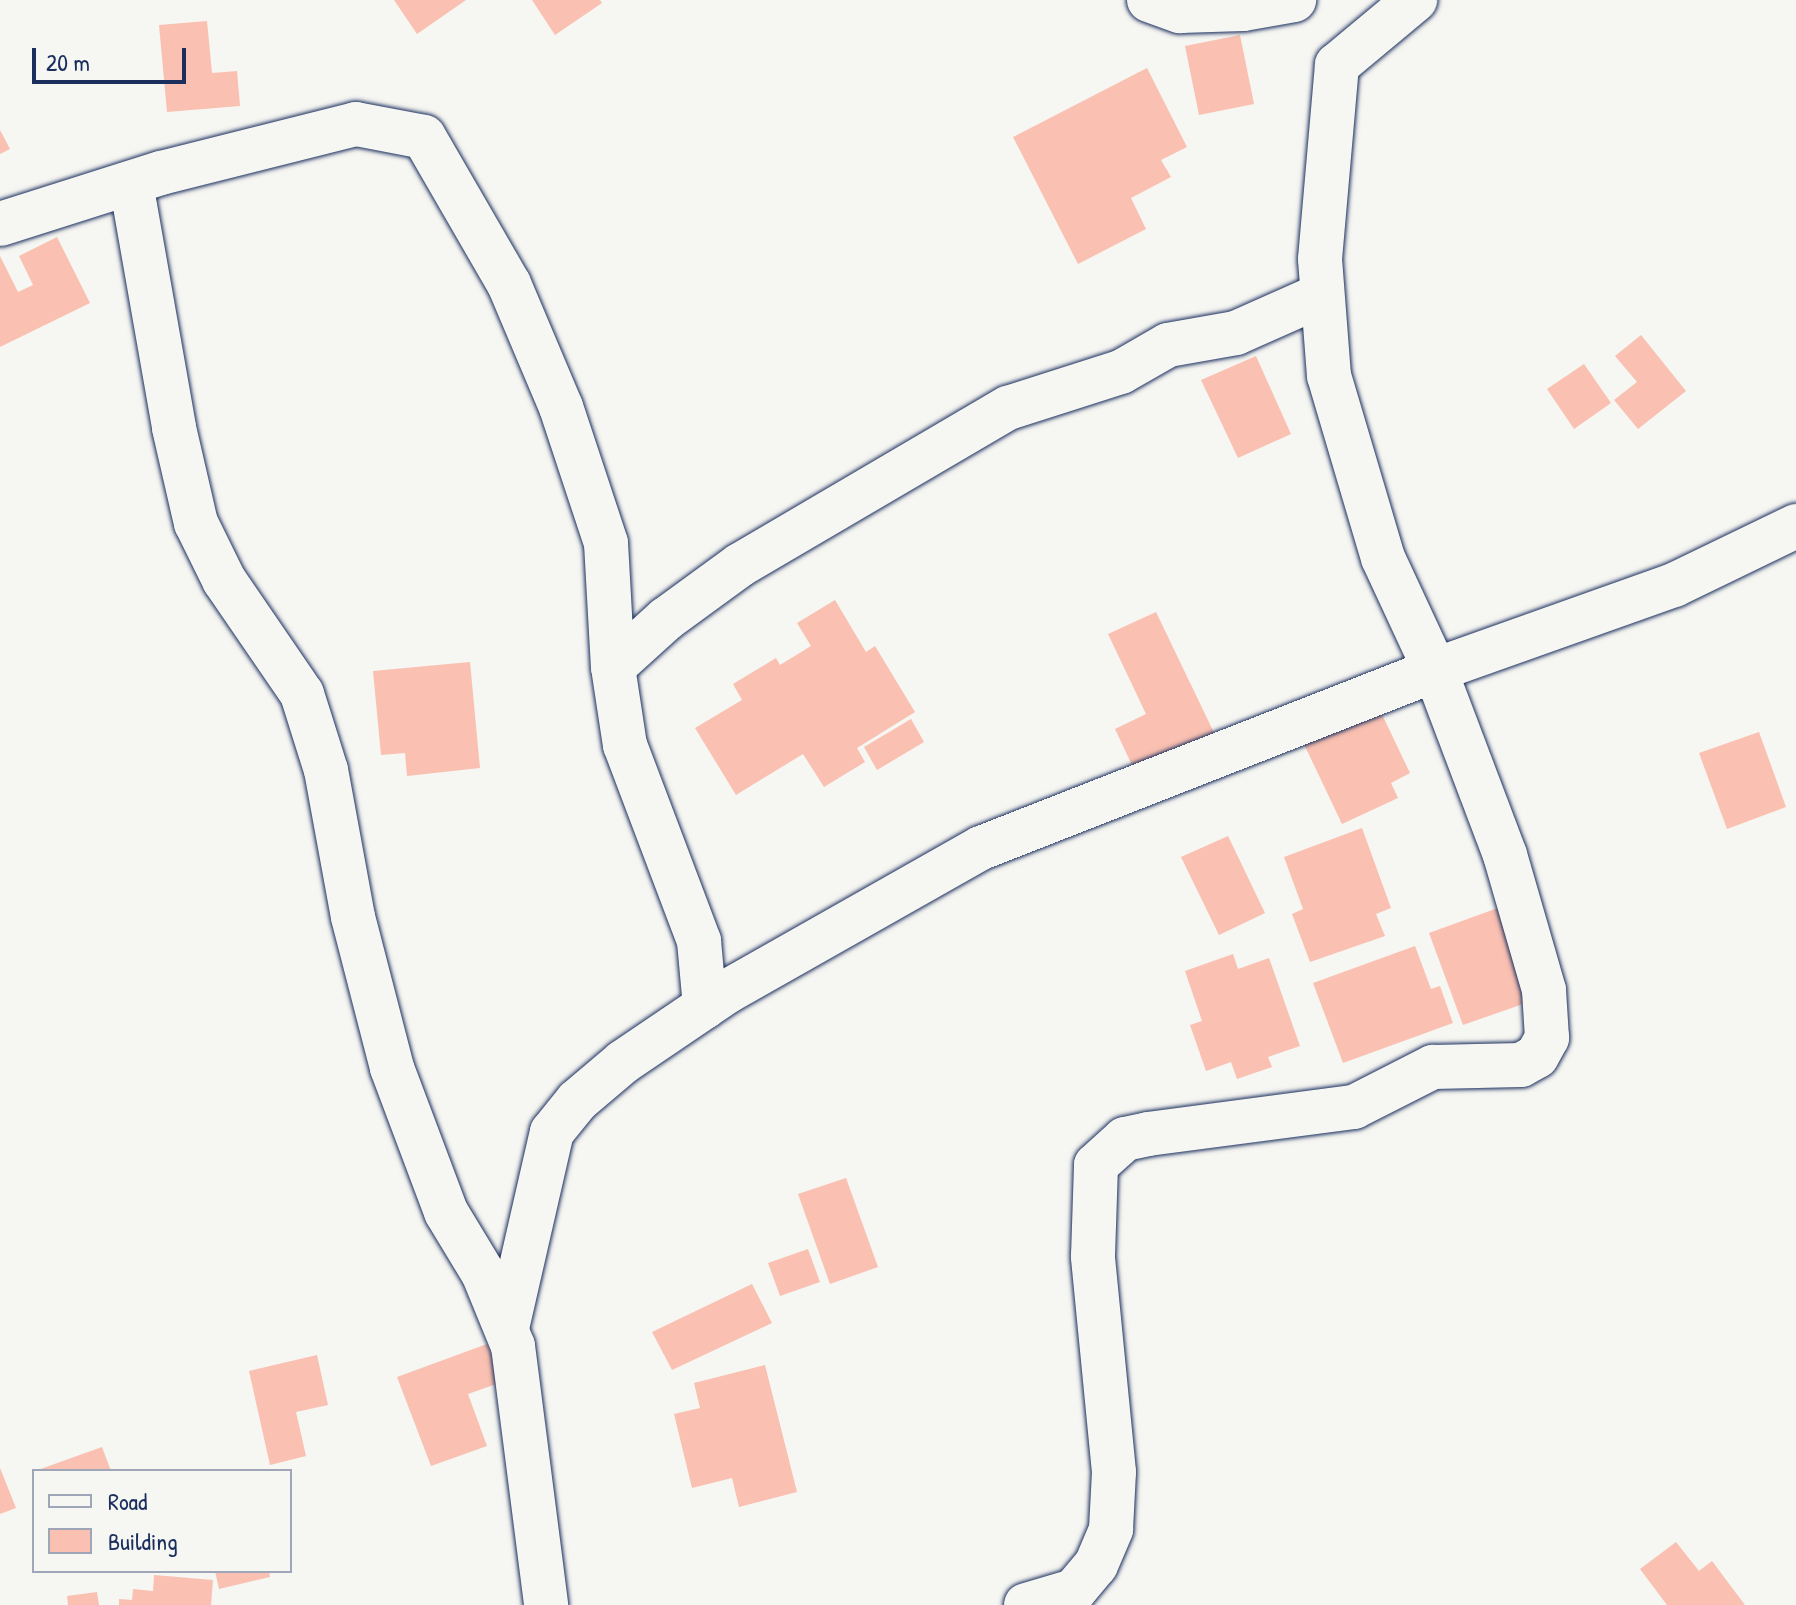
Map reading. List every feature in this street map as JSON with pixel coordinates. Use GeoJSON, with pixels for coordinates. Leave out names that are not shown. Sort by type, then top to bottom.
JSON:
{"type":"FeatureCollection","features":[{"type":"Feature","properties":{"kind":"street"},"geometry":{"type":"LineString","coordinates":[[1149,0],[1180,11],[1243,9],[1294,0]]}},
{"type":"Feature","properties":{"kind":"street"},"geometry":{"type":"LineString","coordinates":[[1026,1605],[1074,1591],[1096,1565],[1111,1529],[1114,1472],[1093,1256],[1096,1165],[1125,1139],[1354,1107],[1433,1067],[1521,1065],[1537,1056],[1547,1038],[1544,990],[1505,855],[1435,670],[1383,558],[1329,376],[1319,296],[1337,65],[1415,0]]}},
{"type":"Feature","properties":{"kind":"street"},"geometry":{"type":"LineString","coordinates":[[0,224],[131,183],[356,124],[424,137],[509,284],[561,407],[606,543],[613,667],[625,745],[699,941],[705,1007]]}},
{"type":"Feature","properties":{"kind":"street"},"geometry":{"type":"LineString","coordinates":[[131,183],[196,523],[224,580],[302,694],[326,770],[353,917],[392,1068],[446,1212],[483,1273],[507,1328],[546,1605]]}},
{"type":"Feature","properties":{"kind":"street"},"geometry":{"type":"LineString","coordinates":[[613,667],[740,565],[1008,408],[1121,372],[1168,345],[1236,333],[1319,296]]}},
{"type":"Feature","properties":{"kind":"street"},"geometry":{"type":"LineString","coordinates":[[507,1328],[552,1132],[577,1101],[623,1062],[705,1007],[981,848],[1435,670],[1674,585],[1796,526]]}},
{"type":"Feature","properties":{"kind":"building"},"geometry":{"type":"Polygon","coordinates":[[[394,0],[466,0],[417,34],[394,0]]]}},
{"type":"Feature","properties":{"kind":"building"},"geometry":{"type":"Polygon","coordinates":[[[532,0],[600,0],[602,3],[555,35],[532,0]]]}},
{"type":"Feature","properties":{"kind":"building"},"geometry":{"type":"Polygon","coordinates":[[[207,21],[212,73],[237,71],[240,106],[167,112],[159,25],[207,21]]]}},
{"type":"Feature","properties":{"kind":"building"},"geometry":{"type":"Polygon","coordinates":[[[1240,35],[1254,104],[1199,115],[1185,46],[1240,35]]]}},
{"type":"Feature","properties":{"kind":"building"},"geometry":{"type":"Polygon","coordinates":[[[1147,68],[1187,147],[1161,160],[1171,177],[1131,198],[1146,229],[1078,264],[1013,137],[1147,68]]]}},
{"type":"Feature","properties":{"kind":"building"},"geometry":{"type":"Polygon","coordinates":[[[0,130],[10,149],[0,154],[0,130]]]}},
{"type":"Feature","properties":{"kind":"building"},"geometry":{"type":"Polygon","coordinates":[[[57,237],[90,303],[0,347],[0,256],[18,292],[33,285],[19,256],[57,237]]]}},
{"type":"Feature","properties":{"kind":"building"},"geometry":{"type":"Polygon","coordinates":[[[1641,335],[1686,391],[1638,429],[1614,400],[1637,382],[1615,356],[1641,335]]]}},
{"type":"Feature","properties":{"kind":"building"},"geometry":{"type":"Polygon","coordinates":[[[1256,356],[1291,434],[1238,458],[1201,380],[1256,356]]]}},
{"type":"Feature","properties":{"kind":"building"},"geometry":{"type":"Polygon","coordinates":[[[1584,364],[1611,403],[1574,429],[1547,389],[1584,364]]]}},
{"type":"Feature","properties":{"kind":"building"},"geometry":{"type":"Polygon","coordinates":[[[835,600],[866,652],[875,646],[915,712],[857,748],[865,762],[824,787],[803,754],[736,795],[695,728],[742,700],[733,684],[776,658],[780,665],[811,646],[797,623],[835,600]]]}},
{"type":"Feature","properties":{"kind":"building"},"geometry":{"type":"Polygon","coordinates":[[[1156,612],[1218,741],[1138,778],[1115,729],[1146,714],[1108,634],[1156,612]]]}},
{"type":"Feature","properties":{"kind":"building"},"geometry":{"type":"Polygon","coordinates":[[[470,662],[480,768],[407,776],[405,753],[381,755],[373,671],[470,662]]]}},
{"type":"Feature","properties":{"kind":"building"},"geometry":{"type":"Polygon","coordinates":[[[1378,706],[1410,773],[1391,783],[1398,798],[1342,824],[1302,740],[1378,706]]]}},
{"type":"Feature","properties":{"kind":"building"},"geometry":{"type":"Polygon","coordinates":[[[911,719],[924,742],[877,770],[864,747],[911,719]]]}},
{"type":"Feature","properties":{"kind":"building"},"geometry":{"type":"Polygon","coordinates":[[[1759,732],[1786,807],[1727,829],[1699,753],[1759,732]]]}},
{"type":"Feature","properties":{"kind":"building"},"geometry":{"type":"Polygon","coordinates":[[[1362,828],[1391,908],[1376,914],[1385,936],[1310,962],[1292,914],[1303,909],[1284,857],[1362,828]]]}},
{"type":"Feature","properties":{"kind":"building"},"geometry":{"type":"Polygon","coordinates":[[[1228,836],[1265,913],[1219,935],[1181,857],[1228,836]]]}},
{"type":"Feature","properties":{"kind":"building"},"geometry":{"type":"Polygon","coordinates":[[[1506,905],[1540,998],[1463,1025],[1429,933],[1506,905]]]}},
{"type":"Feature","properties":{"kind":"building"},"geometry":{"type":"Polygon","coordinates":[[[1415,946],[1431,989],[1440,986],[1453,1023],[1343,1063],[1313,983],[1415,946]]]}},
{"type":"Feature","properties":{"kind":"building"},"geometry":{"type":"Polygon","coordinates":[[[1233,954],[1238,969],[1269,958],[1300,1046],[1268,1057],[1272,1067],[1237,1079],[1231,1062],[1206,1071],[1190,1025],[1202,1021],[1185,971],[1233,954]]]}},
{"type":"Feature","properties":{"kind":"building"},"geometry":{"type":"Polygon","coordinates":[[[846,1178],[878,1267],[830,1284],[798,1194],[846,1178]]]}},
{"type":"Feature","properties":{"kind":"building"},"geometry":{"type":"Polygon","coordinates":[[[808,1249],[820,1282],[780,1296],[768,1263],[808,1249]]]}},
{"type":"Feature","properties":{"kind":"building"},"geometry":{"type":"Polygon","coordinates":[[[752,1284],[772,1323],[672,1370],[652,1332],[752,1284]]]}},
{"type":"Feature","properties":{"kind":"building"},"geometry":{"type":"Polygon","coordinates":[[[487,1344],[502,1382],[468,1394],[487,1446],[431,1466],[397,1377],[487,1344]]]}},
{"type":"Feature","properties":{"kind":"building"},"geometry":{"type":"Polygon","coordinates":[[[317,1355],[328,1405],[296,1412],[306,1456],[270,1465],[249,1371],[317,1355]]]}},
{"type":"Feature","properties":{"kind":"building"},"geometry":{"type":"Polygon","coordinates":[[[765,1365],[797,1492],[739,1507],[732,1478],[692,1488],[674,1414],[700,1408],[694,1383],[765,1365]]]}},
{"type":"Feature","properties":{"kind":"building"},"geometry":{"type":"Polygon","coordinates":[[[102,1447],[110,1469],[41,1469],[102,1447]]]}},
{"type":"Feature","properties":{"kind":"building"},"geometry":{"type":"Polygon","coordinates":[[[0,1468],[16,1508],[0,1514],[0,1468]]]}},
{"type":"Feature","properties":{"kind":"building"},"geometry":{"type":"Polygon","coordinates":[[[1676,1542],[1699,1571],[1712,1561],[1745,1605],[1667,1605],[1640,1569],[1676,1542]]]}},
{"type":"Feature","properties":{"kind":"building"},"geometry":{"type":"Polygon","coordinates":[[[215,1573],[269,1573],[270,1577],[219,1589],[215,1573]]]}},
{"type":"Feature","properties":{"kind":"building"},"geometry":{"type":"Polygon","coordinates":[[[154,1575],[213,1580],[211,1605],[119,1605],[119,1599],[132,1600],[133,1589],[153,1591],[154,1575]]]}},
{"type":"Feature","properties":{"kind":"building"},"geometry":{"type":"Polygon","coordinates":[[[97,1592],[99,1605],[68,1605],[67,1596],[97,1592]]]}}]}
